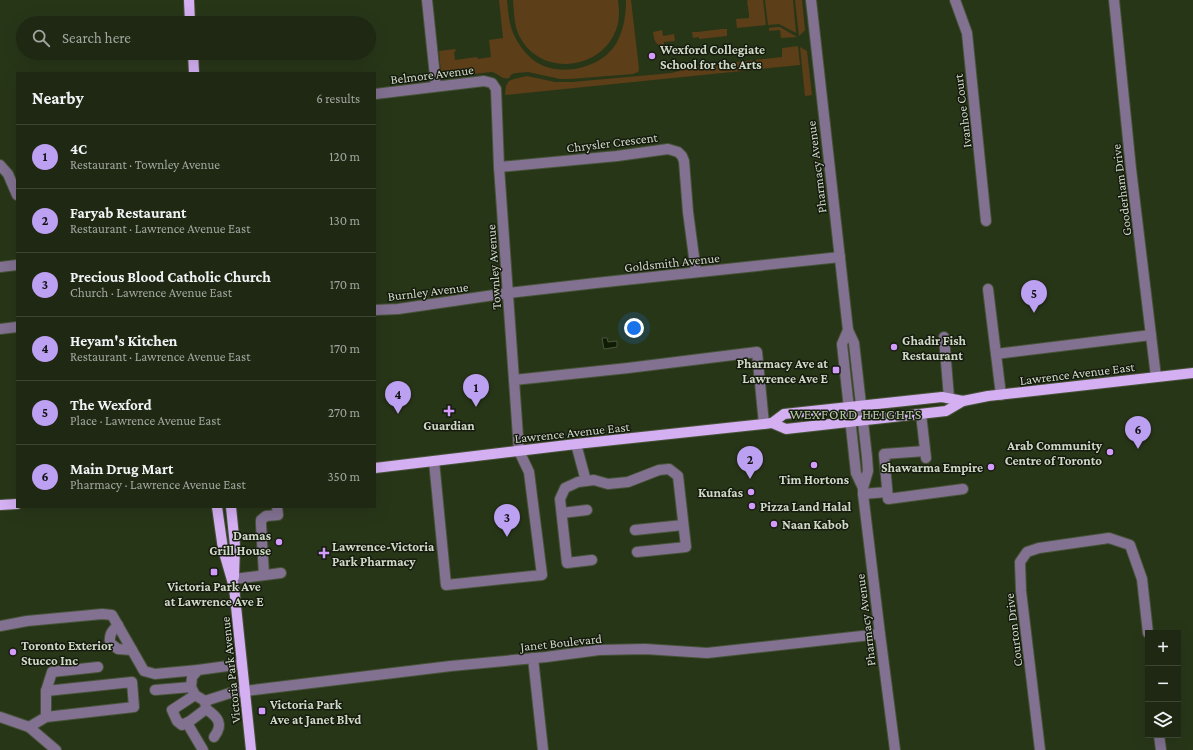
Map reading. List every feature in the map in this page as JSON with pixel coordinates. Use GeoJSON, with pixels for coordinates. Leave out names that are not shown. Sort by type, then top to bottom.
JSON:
{"type":"FeatureCollection","features":[{"type":"Feature","properties":{"kind":"main road"},"geometry":{"type":"LineString","coordinates":[[189,0],[190,16]]}},
{"type":"Feature","properties":{"kind":"main road"},"geometry":{"type":"LineString","coordinates":[[193,60],[194,72]]}},
{"type":"Feature","properties":{"kind":"main road","name":"Lawrence Avenue East"},"geometry":{"type":"LineString","coordinates":[[376,468],[576,444],[768,424],[786,429],[921,414],[946,411],[964,401],[1001,395],[1193,373]]}},
{"type":"Feature","properties":{"kind":"main road","name":"Lawrence Avenue East"},"geometry":{"type":"LineString","coordinates":[[768,424],[784,414],[942,397],[964,401]]}},
{"type":"Feature","properties":{"kind":"main road"},"geometry":{"type":"LineString","coordinates":[[0,505],[16,504]]}},
{"type":"Feature","properties":{"kind":"main road","name":"Victoria Park Avenue"},"geometry":{"type":"LineString","coordinates":[[217,508],[223,549],[234,583]]}},
{"type":"Feature","properties":{"kind":"main road","name":"Victoria Park Avenue"},"geometry":{"type":"LineString","coordinates":[[231,508],[235,546],[234,583],[252,750]]}},
{"type":"Feature","properties":{"kind":"street"},"geometry":{"type":"LineString","coordinates":[[427,0],[436,86]]}},
{"type":"Feature","properties":{"kind":"street","name":"Pharmacy Avenue"},"geometry":{"type":"LineString","coordinates":[[811,0],[848,330],[854,344],[862,405],[868,471],[863,491]]}},
{"type":"Feature","properties":{"kind":"street","name":"Ivanhoe Court"},"geometry":{"type":"LineString","coordinates":[[955,0],[966,33],[986,221]]}},
{"type":"Feature","properties":{"kind":"street","name":"Gooderham Drive"},"geometry":{"type":"LineString","coordinates":[[1114,0],[1131,169],[1156,377]]}},
{"type":"Feature","properties":{"kind":"street","name":"Belmore Avenue"},"geometry":{"type":"LineString","coordinates":[[376,94],[484,80],[492,83]]}},
{"type":"Feature","properties":{"kind":"street","name":"Townley Avenue"},"geometry":{"type":"LineString","coordinates":[[492,83],[496,89],[499,167],[519,451]]}},
{"type":"Feature","properties":{"kind":"street","name":"Chrysler Crescent"},"geometry":{"type":"LineString","coordinates":[[499,167],[617,156],[660,149],[668,149],[678,152],[684,161],[688,212],[696,272]]}},
{"type":"Feature","properties":{"kind":"street"},"geometry":{"type":"LineString","coordinates":[[0,165],[8,174],[16,193]]}},
{"type":"Feature","properties":{"kind":"street","name":"Goldsmith Avenue"},"geometry":{"type":"LineString","coordinates":[[508,294],[840,257]]}},
{"type":"Feature","properties":{"kind":"street"},"geometry":{"type":"LineString","coordinates":[[0,268],[16,265]]}},
{"type":"Feature","properties":{"kind":"street"},"geometry":{"type":"LineString","coordinates":[[988,289],[1001,395]]}},
{"type":"Feature","properties":{"kind":"street","name":"Burnley Avenue"},"geometry":{"type":"LineString","coordinates":[[376,310],[398,309],[508,294]]}},
{"type":"Feature","properties":{"kind":"street"},"geometry":{"type":"LineString","coordinates":[[0,329],[16,327]]}},
{"type":"Feature","properties":{"kind":"street","name":"Pharmacy Avenue"},"geometry":{"type":"LineString","coordinates":[[848,330],[842,344],[856,473],[863,491],[895,750]]}},
{"type":"Feature","properties":{"kind":"street"},"geometry":{"type":"LineString","coordinates":[[996,354],[1151,335]]}},
{"type":"Feature","properties":{"kind":"street"},"geometry":{"type":"LineString","coordinates":[[944,337],[949,398]]}},
{"type":"Feature","properties":{"kind":"street"},"geometry":{"type":"LineString","coordinates":[[514,380],[757,352],[768,424]]}},
{"type":"Feature","properties":{"kind":"street"},"geometry":{"type":"LineString","coordinates":[[921,414],[925,454],[884,454],[888,499],[963,489]]}},
{"type":"Feature","properties":{"kind":"street"},"geometry":{"type":"LineString","coordinates":[[576,444],[586,481]]}},
{"type":"Feature","properties":{"kind":"street"},"geometry":{"type":"LineString","coordinates":[[434,461],[446,585],[542,575],[529,472],[519,451]]}},
{"type":"Feature","properties":{"kind":"street"},"geometry":{"type":"LineString","coordinates":[[592,560],[567,563],[560,499],[565,488],[578,482],[594,480],[608,484],[628,482],[660,470],[669,469],[678,476],[686,547],[637,552]]}},
{"type":"Feature","properties":{"kind":"street"},"geometry":{"type":"LineString","coordinates":[[863,491],[888,492]]}},
{"type":"Feature","properties":{"kind":"street"},"geometry":{"type":"LineString","coordinates":[[264,575],[260,524],[261,520],[266,516],[278,515],[277,508]]}},
{"type":"Feature","properties":{"kind":"street"},"geometry":{"type":"LineString","coordinates":[[562,512],[587,510]]}},
{"type":"Feature","properties":{"kind":"street"},"geometry":{"type":"LineString","coordinates":[[635,530],[683,525]]}},
{"type":"Feature","properties":{"kind":"street","name":"Courton Drive"},"geometry":{"type":"LineString","coordinates":[[1040,750],[1021,591],[1020,562],[1026,552],[1039,548],[1109,538],[1130,545],[1142,579],[1148,630]]}},
{"type":"Feature","properties":{"kind":"street"},"geometry":{"type":"LineString","coordinates":[[234,583],[264,575],[281,573]]}},
{"type":"Feature","properties":{"kind":"street"},"geometry":{"type":"LineString","coordinates":[[0,626],[27,621],[102,614],[112,615],[144,671],[155,674],[242,664]]}},
{"type":"Feature","properties":{"kind":"street"},"geometry":{"type":"LineString","coordinates":[[118,625],[109,636],[110,643],[118,649],[132,650]]}},
{"type":"Feature","properties":{"kind":"street","name":"Janet Boulevard"},"geometry":{"type":"LineString","coordinates":[[187,722],[206,705],[230,693],[245,691],[599,650],[645,649],[707,653],[880,634]]}},
{"type":"Feature","properties":{"kind":"street"},"geometry":{"type":"LineString","coordinates":[[533,658],[543,750]]}},
{"type":"Feature","properties":{"kind":"street"},"geometry":{"type":"LineString","coordinates":[[46,717],[46,690],[52,672],[98,666]]}},
{"type":"Feature","properties":{"kind":"street"},"geometry":{"type":"LineString","coordinates":[[198,670],[192,677],[193,691],[215,715],[219,723],[218,731],[214,737]]}},
{"type":"Feature","properties":{"kind":"street"},"geometry":{"type":"LineString","coordinates":[[29,727],[46,717],[134,707],[132,682],[46,690]]}},
{"type":"Feature","properties":{"kind":"street"},"geometry":{"type":"LineString","coordinates":[[155,690],[193,691]]}},
{"type":"Feature","properties":{"kind":"street"},"geometry":{"type":"LineString","coordinates":[[193,691],[172,710],[177,721],[182,725],[187,722],[203,750]]}},
{"type":"Feature","properties":{"kind":"street"},"geometry":{"type":"LineString","coordinates":[[0,717],[29,727],[56,750]]}},
{"type":"Feature","properties":{"kind":"street"},"geometry":{"type":"LineString","coordinates":[[1159,738],[1161,750]]}},
{"type":"Feature","properties":{"kind":"shaded area"},"geometry":{"type":"Polygon","coordinates":[[[499,0],[507,0],[513,33],[529,56],[536,62],[546,67],[569,70],[592,64],[611,51],[617,42],[623,27],[626,0],[631,0],[639,69],[638,72],[633,74],[570,79],[560,79],[528,72],[512,74],[509,78],[502,78],[492,72],[444,77],[441,73],[439,51],[455,49],[455,60],[491,57],[489,40],[503,38],[499,0]]]}},
{"type":"Feature","properties":{"kind":"shaded area"},"geometry":{"type":"Polygon","coordinates":[[[513,0],[618,0],[618,24],[610,42],[598,53],[585,61],[569,64],[554,63],[540,57],[527,48],[518,33],[514,17],[513,0]]]}},
{"type":"Feature","properties":{"kind":"shaded area"},"geometry":{"type":"Polygon","coordinates":[[[748,0],[763,0],[766,25],[737,28],[736,19],[749,18],[748,0]]]}},
{"type":"Feature","properties":{"kind":"shaded area"},"geometry":{"type":"Polygon","coordinates":[[[765,0],[793,0],[796,33],[779,24],[768,25],[765,0]]]}},
{"type":"Feature","properties":{"kind":"shaded area"},"geometry":{"type":"Polygon","coordinates":[[[795,0],[802,0],[805,30],[799,36],[795,0]]]}},
{"type":"Feature","properties":{"kind":"shaded area"},"geometry":{"type":"Polygon","coordinates":[[[780,27],[797,37],[781,38],[780,30],[769,31],[769,28],[780,27]]]}},
{"type":"Feature","properties":{"kind":"shaded area"},"geometry":{"type":"Polygon","coordinates":[[[727,29],[727,36],[699,39],[699,37],[693,38],[692,32],[727,29]]]}},
{"type":"Feature","properties":{"kind":"shaded area"},"geometry":{"type":"Polygon","coordinates":[[[662,30],[663,36],[674,34],[675,41],[664,42],[664,47],[656,42],[653,32],[662,30]]]}},
{"type":"Feature","properties":{"kind":"shaded area"},"geometry":{"type":"Polygon","coordinates":[[[798,46],[800,65],[505,95],[506,86],[509,81],[527,76],[555,82],[572,82],[672,73],[692,67],[782,57],[783,48],[798,46]]]}},
{"type":"Feature","properties":{"kind":"shaded area"},"geometry":{"type":"Polygon","coordinates":[[[800,47],[807,51],[812,95],[805,96],[800,47]]]}},
{"type":"Feature","properties":{"kind":"shaded area"},"geometry":{"type":"Polygon","coordinates":[[[602,338],[607,338],[608,342],[617,341],[617,347],[604,349],[602,338]]]}},
{"type":"Feature","properties":{"kind":"place","name":"Wexford Collegiate School for the Arts"},"geometry":{"type":"Point","coordinates":[652,56]}},
{"type":"Feature","properties":{"kind":"place","name":"The Wexford"},"geometry":{"type":"Point","coordinates":[1034,313]}},
{"type":"Feature","properties":{"kind":"place","name":"Ghadir Fish Restaurant"},"geometry":{"type":"Point","coordinates":[894,347]}},
{"type":"Feature","properties":{"kind":"place","name":"Pharmacy Ave at Lawrence Ave E"},"geometry":{"type":"Point","coordinates":[836,370]}},
{"type":"Feature","properties":{"kind":"place","name":"4C"},"geometry":{"type":"Point","coordinates":[476,407]}},
{"type":"Feature","properties":{"kind":"place","name":"Guardian"},"geometry":{"type":"Point","coordinates":[449,411]}},
{"type":"Feature","properties":{"kind":"place","name":"Heyam's Kitchen"},"geometry":{"type":"Point","coordinates":[398,414]}},
{"type":"Feature","properties":{"kind":"place","name":"Main Drug Mart"},"geometry":{"type":"Point","coordinates":[1138,449]}},
{"type":"Feature","properties":{"kind":"place","name":"Arab Community Centre of Toronto"},"geometry":{"type":"Point","coordinates":[1110,452]}},
{"type":"Feature","properties":{"kind":"place","name":"Tim Hortons"},"geometry":{"type":"Point","coordinates":[814,465]}},
{"type":"Feature","properties":{"kind":"place","name":"Shawarma Empire"},"geometry":{"type":"Point","coordinates":[991,467]}},
{"type":"Feature","properties":{"kind":"place","name":"Faryab Restaurant"},"geometry":{"type":"Point","coordinates":[750,479]}},
{"type":"Feature","properties":{"kind":"place","name":"Kunafas"},"geometry":{"type":"Point","coordinates":[751,492]}},
{"type":"Feature","properties":{"kind":"place","name":"Pizza Land Halal"},"geometry":{"type":"Point","coordinates":[752,506]}},
{"type":"Feature","properties":{"kind":"place","name":"Naan Kabob"},"geometry":{"type":"Point","coordinates":[774,524]}},
{"type":"Feature","properties":{"kind":"place","name":"Precious Blood Catholic Church"},"geometry":{"type":"Point","coordinates":[507,537]}},
{"type":"Feature","properties":{"kind":"place","name":"Damas Grill House"},"geometry":{"type":"Point","coordinates":[279,542]}},
{"type":"Feature","properties":{"kind":"place","name":"Lawrence-Victoria Park Pharmacy"},"geometry":{"type":"Point","coordinates":[324,553]}},
{"type":"Feature","properties":{"kind":"place","name":"Victoria Park Ave at Lawrence Ave E"},"geometry":{"type":"Point","coordinates":[214,572]}},
{"type":"Feature","properties":{"kind":"place","name":"Toronto Exterior Stucco Inc"},"geometry":{"type":"Point","coordinates":[13,652]}},
{"type":"Feature","properties":{"kind":"place","name":"Victoria Park Ave at Janet Blvd"},"geometry":{"type":"Point","coordinates":[262,711]}},
{"type":"Feature","properties":{"kind":"district","name":"WEXFORD HEIGHTS"},"geometry":{"type":"Point","coordinates":[856,414]}}]}
